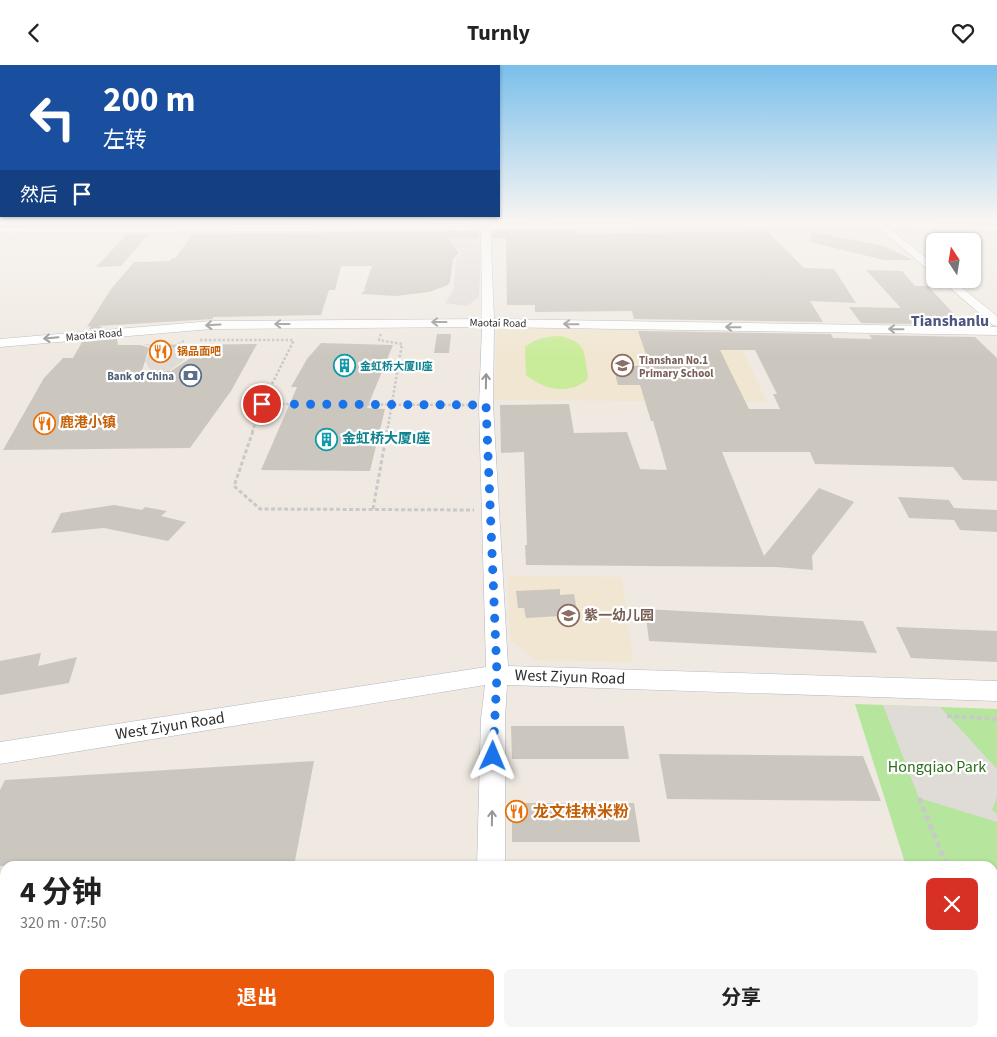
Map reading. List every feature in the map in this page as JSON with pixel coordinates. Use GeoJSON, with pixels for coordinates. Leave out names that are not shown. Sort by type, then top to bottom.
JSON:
{"type":"FeatureCollection","features":[{"type":"Feature","properties":{"kind":"street"},"geometry":{"type":"LineString","coordinates":[[486,266],[488,323],[486,405],[497,675],[493,719],[491,861]]}},
{"type":"Feature","properties":{"kind":"street"},"geometry":{"type":"LineString","coordinates":[[956,288],[997,322]]}},
{"type":"Feature","properties":{"kind":"street","name":"Maotai Road"},"geometry":{"type":"LineString","coordinates":[[0,343],[211,325],[488,323],[997,331]]}},
{"type":"Feature","properties":{"kind":"street","name":"West Ziyun Road"},"geometry":{"type":"LineString","coordinates":[[0,753],[455,680],[497,675],[997,691]]}},
{"type":"Feature","properties":{"kind":"path"},"geometry":{"type":"LineString","coordinates":[[373,509],[402,344],[379,340],[384,323]]}},
{"type":"Feature","properties":{"kind":"path"},"geometry":{"type":"LineString","coordinates":[[442,345],[445,334]]}},
{"type":"Feature","properties":{"kind":"path"},"geometry":{"type":"LineString","coordinates":[[178,344],[186,340]]}},
{"type":"Feature","properties":{"kind":"path"},"geometry":{"type":"LineString","coordinates":[[196,340],[294,340],[262,404],[234,486],[260,509],[491,510]]}},
{"type":"Feature","properties":{"kind":"path"},"geometry":{"type":"LineString","coordinates":[[151,375],[154,370]]}},
{"type":"Feature","properties":{"kind":"path"},"geometry":{"type":"LineString","coordinates":[[156,375],[160,370]]}},
{"type":"Feature","properties":{"kind":"path"},"geometry":{"type":"LineString","coordinates":[[262,404],[486,405]]}},
{"type":"Feature","properties":{"kind":"path"},"geometry":{"type":"LineString","coordinates":[[947,716],[997,719]]}},
{"type":"Feature","properties":{"kind":"path"},"geometry":{"type":"LineString","coordinates":[[919,797],[945,861]]}},
{"type":"Feature","properties":{"kind":"shaded area"},"geometry":{"type":"Polygon","coordinates":[[[455,266],[480,266],[479,297],[467,306],[445,303],[454,289],[455,266]]]}},
{"type":"Feature","properties":{"kind":"shaded area","name":"Tianshan No.1 Primary School"},"geometry":{"type":"Polygon","coordinates":[[[497,327],[733,331],[767,402],[494,400],[497,327]]]}},
{"type":"Feature","properties":{"kind":"shaded area"},"geometry":{"type":"Polygon","coordinates":[[[143,344],[184,344],[176,350],[185,355],[183,361],[169,371],[150,370],[145,361],[152,348],[143,344]]]}},
{"type":"Feature","properties":{"kind":"shaded area","name":"紫一幼儿园"},"geometry":{"type":"Polygon","coordinates":[[[508,576],[622,577],[633,662],[536,660],[510,640],[508,576]]]}},
{"type":"Feature","properties":{"kind":"shaded area"},"geometry":{"type":"Polygon","coordinates":[[[883,705],[940,707],[997,769],[997,797],[992,810],[997,814],[997,822],[919,798],[883,705]]]}},
{"type":"Feature","properties":{"kind":"green space"},"geometry":{"type":"Polygon","coordinates":[[[561,336],[576,342],[583,349],[588,375],[587,380],[580,385],[572,388],[556,389],[540,384],[526,375],[525,347],[538,339],[561,336]]]}},
{"type":"Feature","properties":{"kind":"green space","name":"Hongqiao Park"},"geometry":{"type":"Polygon","coordinates":[[[855,704],[997,709],[997,861],[904,861],[855,704]]]}},
{"type":"Feature","properties":{"kind":"building"},"geometry":{"type":"Polygon","coordinates":[[[130,266],[341,266],[335,290],[329,290],[321,315],[213,317],[213,319],[98,326],[103,328],[89,329],[91,326],[87,327],[111,289],[130,266]]]}},
{"type":"Feature","properties":{"kind":"building"},"geometry":{"type":"Polygon","coordinates":[[[372,266],[452,266],[448,285],[429,292],[396,296],[361,294],[366,289],[364,289],[372,266]]]}},
{"type":"Feature","properties":{"kind":"building"},"geometry":{"type":"Polygon","coordinates":[[[506,266],[802,266],[834,269],[856,303],[810,301],[823,322],[634,319],[632,311],[535,312],[535,305],[507,305],[506,266]]]}},
{"type":"Feature","properties":{"kind":"building"},"geometry":{"type":"Polygon","coordinates":[[[866,270],[902,271],[915,286],[930,288],[964,325],[861,323],[849,307],[901,308],[866,270]]]}},
{"type":"Feature","properties":{"kind":"building"},"geometry":{"type":"Polygon","coordinates":[[[638,331],[831,334],[833,338],[872,339],[869,335],[975,337],[997,358],[997,481],[963,480],[953,467],[815,464],[810,452],[722,452],[764,556],[819,488],[854,502],[812,556],[813,570],[776,567],[526,565],[524,452],[501,453],[500,405],[569,404],[574,433],[627,432],[640,469],[667,470],[640,385],[618,385],[613,366],[650,366],[638,331]],[[720,350],[749,409],[780,409],[773,394],[777,394],[755,350],[720,350]]]}},
{"type":"Feature","properties":{"kind":"building"},"geometry":{"type":"Polygon","coordinates":[[[437,334],[451,334],[449,353],[434,353],[437,334]]]}},
{"type":"Feature","properties":{"kind":"building"},"geometry":{"type":"Polygon","coordinates":[[[117,339],[118,345],[141,345],[149,348],[141,374],[144,371],[171,371],[192,357],[169,345],[257,344],[231,391],[190,448],[3,450],[44,378],[63,358],[73,358],[82,342],[117,339]]]}},
{"type":"Feature","properties":{"kind":"building"},"geometry":{"type":"Polygon","coordinates":[[[321,343],[393,345],[367,408],[385,409],[370,471],[261,470],[297,387],[291,387],[307,359],[321,343]]]}},
{"type":"Feature","properties":{"kind":"building"},"geometry":{"type":"Polygon","coordinates":[[[898,497],[949,500],[954,508],[997,510],[997,532],[960,530],[954,520],[909,518],[898,497]]]}},
{"type":"Feature","properties":{"kind":"building"},"geometry":{"type":"Polygon","coordinates":[[[114,505],[142,510],[145,507],[167,511],[161,516],[186,522],[168,541],[104,528],[51,533],[61,513],[114,505]]]}},
{"type":"Feature","properties":{"kind":"building"},"geometry":{"type":"Polygon","coordinates":[[[560,589],[560,595],[574,594],[578,615],[526,618],[524,608],[518,608],[516,591],[560,589]]]}},
{"type":"Feature","properties":{"kind":"building"},"geometry":{"type":"Polygon","coordinates":[[[645,609],[863,621],[877,653],[649,641],[645,609]]]}},
{"type":"Feature","properties":{"kind":"building"},"geometry":{"type":"Polygon","coordinates":[[[896,627],[997,631],[997,662],[911,658],[896,627]]]}},
{"type":"Feature","properties":{"kind":"building"},"geometry":{"type":"Polygon","coordinates":[[[41,653],[38,666],[77,657],[69,683],[0,695],[0,661],[41,653]]]}},
{"type":"Feature","properties":{"kind":"building"},"geometry":{"type":"Polygon","coordinates":[[[511,726],[624,726],[629,759],[512,759],[511,726]]]}},
{"type":"Feature","properties":{"kind":"building"},"geometry":{"type":"Polygon","coordinates":[[[659,754],[863,756],[881,801],[667,799],[659,754]]]}},
{"type":"Feature","properties":{"kind":"building"},"geometry":{"type":"Polygon","coordinates":[[[314,761],[295,861],[0,861],[0,790],[5,780],[314,761]]]}},
{"type":"Feature","properties":{"kind":"building"},"geometry":{"type":"Polygon","coordinates":[[[512,803],[634,803],[640,842],[512,842],[512,803]]]}},
{"type":"Feature","properties":{"kind":"place","name":"锅品面吧"},"geometry":{"type":"Point","coordinates":[161,351]}},
{"type":"Feature","properties":{"kind":"place","name":"金虹桥大厦II座"},"geometry":{"type":"Point","coordinates":[344,366]}},
{"type":"Feature","properties":{"kind":"place","name":"Tianshan No.1 Primary School"},"geometry":{"type":"Point","coordinates":[623,366]}},
{"type":"Feature","properties":{"kind":"place","name":"Bank of China"},"geometry":{"type":"Point","coordinates":[190,376]}},
{"type":"Feature","properties":{"kind":"place","name":"鹿港小镇"},"geometry":{"type":"Point","coordinates":[44,423]}},
{"type":"Feature","properties":{"kind":"place","name":"金虹桥大厦I座"},"geometry":{"type":"Point","coordinates":[326,439]}},
{"type":"Feature","properties":{"kind":"place","name":"紫一幼儿园"},"geometry":{"type":"Point","coordinates":[568,616]}},
{"type":"Feature","properties":{"kind":"place","name":"龙文桂林米粉"},"geometry":{"type":"Point","coordinates":[517,812]}},
{"type":"Feature","properties":{"kind":"district","name":"Tianshanlu"},"geometry":{"type":"Point","coordinates":[950,321]}},
{"type":"Feature","properties":{"kind":"route"},"geometry":{"type":"LineString","coordinates":[[262,404],[486,405],[497,675],[493,719],[493,756]]}}]}
